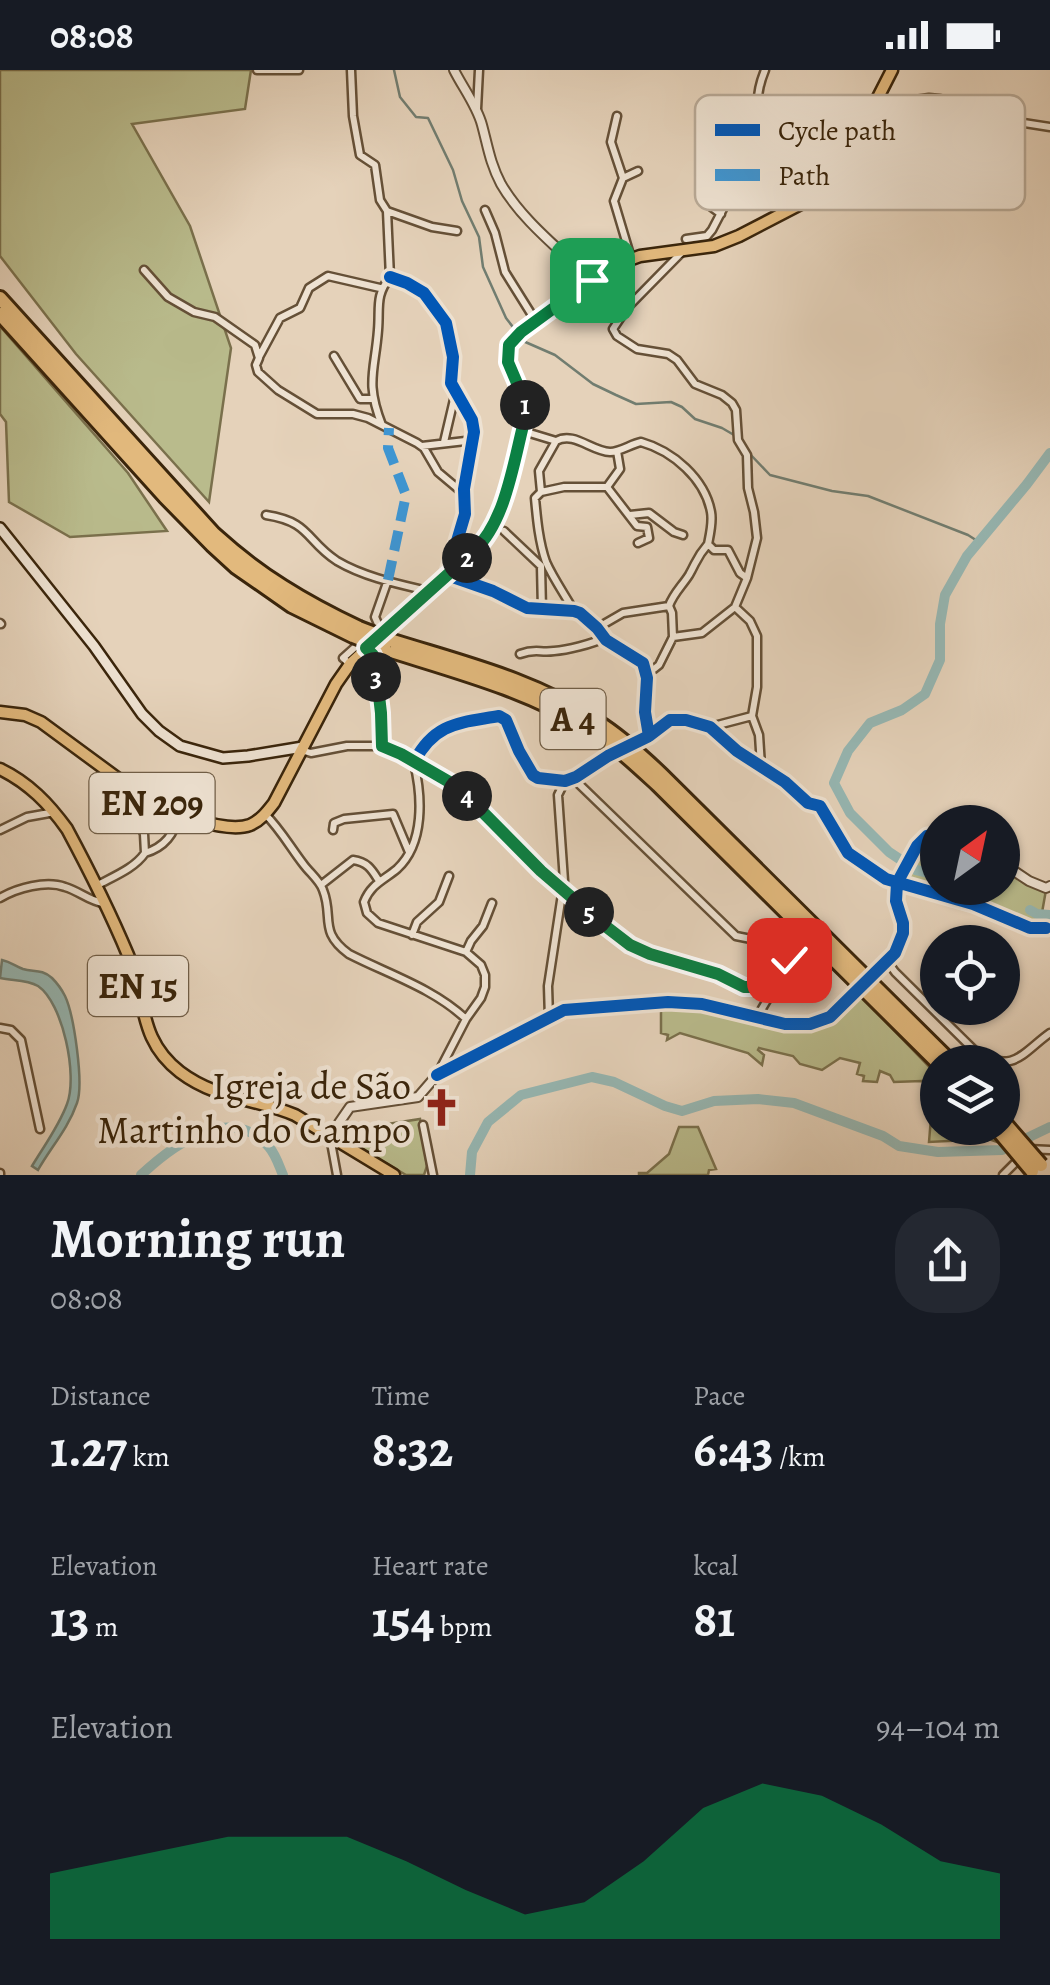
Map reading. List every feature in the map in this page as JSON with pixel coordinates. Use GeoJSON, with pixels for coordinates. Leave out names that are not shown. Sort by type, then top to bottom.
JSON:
{"type":"FeatureCollection","features":[{"type":"Feature","properties":{"kind":"highway","name":"A 4"},"geometry":{"type":"LineString","coordinates":[[0,298],[214,534],[296,598],[356,632]]}},
{"type":"Feature","properties":{"kind":"highway","name":"A 4"},"geometry":{"type":"LineString","coordinates":[[0,314],[165,497],[236,566],[281,598],[356,632],[505,676],[594,719],[662,774],[934,1045]]}},
{"type":"Feature","properties":{"kind":"highway","name":"A 4"},"geometry":{"type":"LineString","coordinates":[[384,638],[547,704],[617,748],[921,1045]]}},
{"type":"Feature","properties":{"kind":"highway"},"geometry":{"type":"LineString","coordinates":[[1013,1145],[1039,1172]]}},
{"type":"Feature","properties":{"kind":"highway"},"geometry":{"type":"LineString","coordinates":[[1020,1145],[1039,1172]]}},
{"type":"Feature","properties":{"kind":"main road","name":"EN 209"},"geometry":{"type":"LineString","coordinates":[[879,95],[892,70]]}},
{"type":"Feature","properties":{"kind":"main road","name":"EN 209"},"geometry":{"type":"LineString","coordinates":[[1,708],[41,722],[166,810],[229,827],[252,824],[265,814],[293,754],[349,661],[384,638],[485,540],[495,524],[526,414],[508,362],[509,345],[518,334],[610,267],[630,258],[685,245],[714,246],[789,210]]}},
{"type":"Feature","properties":{"kind":"main road"},"geometry":{"type":"LineString","coordinates":[[2,532],[159,731],[180,746],[223,758],[293,754]]}},
{"type":"Feature","properties":{"kind":"main road","name":"EN 15"},"geometry":{"type":"LineString","coordinates":[[0,769],[32,789],[67,829],[137,978],[148,1032],[164,1058],[182,1074],[219,1094],[278,1108],[394,1175]]}},
{"type":"Feature","properties":{"kind":"street"},"geometry":{"type":"LineString","coordinates":[[256,70],[299,70]]}},
{"type":"Feature","properties":{"kind":"street"},"geometry":{"type":"LineString","coordinates":[[351,70],[350,97],[360,155],[375,165],[380,200],[387,211],[390,276],[380,288],[371,380],[382,424]]}},
{"type":"Feature","properties":{"kind":"street"},"geometry":{"type":"LineString","coordinates":[[454,70],[476,110],[486,150],[502,186],[547,239],[592,280]]}},
{"type":"Feature","properties":{"kind":"street"},"geometry":{"type":"LineString","coordinates":[[476,110],[479,70]]}},
{"type":"Feature","properties":{"kind":"street"},"geometry":{"type":"LineString","coordinates":[[759,95],[765,70]]}},
{"type":"Feature","properties":{"kind":"street"},"geometry":{"type":"LineString","coordinates":[[617,116],[611,142],[623,178],[614,201],[630,258]]}},
{"type":"Feature","properties":{"kind":"street"},"geometry":{"type":"LineString","coordinates":[[1025,123],[1050,127]]}},
{"type":"Feature","properties":{"kind":"street"},"geometry":{"type":"LineString","coordinates":[[623,178],[638,171]]}},
{"type":"Feature","properties":{"kind":"street"},"geometry":{"type":"LineString","coordinates":[[485,210],[505,272],[536,321]]}},
{"type":"Feature","properties":{"kind":"street"},"geometry":{"type":"LineString","coordinates":[[716,210],[721,214]]}},
{"type":"Feature","properties":{"kind":"street"},"geometry":{"type":"LineString","coordinates":[[673,636],[702,634],[735,607],[747,578],[757,538],[747,455],[738,440],[732,403],[696,384],[668,354],[638,349],[613,329],[627,308],[685,245],[707,236],[724,210]]}},
{"type":"Feature","properties":{"kind":"street"},"geometry":{"type":"LineString","coordinates":[[387,211],[432,227],[457,230]]}},
{"type":"Feature","properties":{"kind":"street"},"geometry":{"type":"LineString","coordinates":[[144,270],[168,297],[234,328],[255,345],[258,358]]}},
{"type":"Feature","properties":{"kind":"street"},"geometry":{"type":"LineString","coordinates":[[380,288],[328,276],[310,288],[300,308],[280,318],[258,358],[258,372],[278,390],[317,414],[368,418],[422,446],[438,472],[465,494]]}},
{"type":"Feature","properties":{"kind":"street"},"geometry":{"type":"LineString","coordinates":[[390,276],[424,293],[446,323],[453,357],[451,383],[472,420],[474,440],[466,475],[465,514],[448,574],[527,608],[574,610]]}},
{"type":"Feature","properties":{"kind":"street"},"geometry":{"type":"LineString","coordinates":[[334,356],[360,399],[373,399]]}},
{"type":"Feature","properties":{"kind":"street"},"geometry":{"type":"LineString","coordinates":[[444,442],[456,391]]}},
{"type":"Feature","properties":{"kind":"street"},"geometry":{"type":"LineString","coordinates":[[522,431],[556,442]]}},
{"type":"Feature","properties":{"kind":"street"},"geometry":{"type":"LineString","coordinates":[[541,492],[540,471],[562,437],[614,452],[635,443],[650,445],[694,474],[712,516],[708,544],[670,600],[673,636],[659,665],[646,669]]}},
{"type":"Feature","properties":{"kind":"street"},"geometry":{"type":"LineString","coordinates":[[422,446],[474,440]]}},
{"type":"Feature","properties":{"kind":"street"},"geometry":{"type":"LineString","coordinates":[[607,487],[620,469],[617,451]]}},
{"type":"Feature","properties":{"kind":"street"},"geometry":{"type":"LineString","coordinates":[[542,610],[544,565],[536,498],[541,492],[564,488],[607,487]]}},
{"type":"Feature","properties":{"kind":"street"},"geometry":{"type":"LineString","coordinates":[[607,487],[637,526],[646,527],[649,538],[638,543]]}},
{"type":"Feature","properties":{"kind":"street"},"geometry":{"type":"LineString","coordinates":[[629,515],[649,512],[682,535]]}},
{"type":"Feature","properties":{"kind":"street"},"geometry":{"type":"LineString","coordinates":[[266,515],[294,522],[335,560],[364,573],[429,591]]}},
{"type":"Feature","properties":{"kind":"street"},"geometry":{"type":"LineString","coordinates":[[504,531],[544,565],[574,610],[646,669],[649,736]]}},
{"type":"Feature","properties":{"kind":"street"},"geometry":{"type":"LineString","coordinates":[[708,544],[714,550],[728,550],[740,574],[747,578]]}},
{"type":"Feature","properties":{"kind":"street"},"geometry":{"type":"LineString","coordinates":[[349,661],[384,638],[376,617],[388,580]]}},
{"type":"Feature","properties":{"kind":"street"},"geometry":{"type":"LineString","coordinates":[[597,628],[624,613],[669,606]]}},
{"type":"Feature","properties":{"kind":"street"},"geometry":{"type":"LineString","coordinates":[[735,607],[750,621],[756,636],[752,716],[759,735],[761,766]]}},
{"type":"Feature","properties":{"kind":"street"},"geometry":{"type":"LineString","coordinates":[[520,654],[536,650],[553,652],[604,638]]}},
{"type":"Feature","properties":{"kind":"street"},"geometry":{"type":"LineString","coordinates":[[366,648],[373,655],[376,670],[382,746]]}},
{"type":"Feature","properties":{"kind":"street"},"geometry":{"type":"LineString","coordinates":[[349,661],[362,661],[376,670]]}},
{"type":"Feature","properties":{"kind":"street"},"geometry":{"type":"LineString","coordinates":[[710,727],[752,716]]}},
{"type":"Feature","properties":{"kind":"street"},"geometry":{"type":"LineString","coordinates":[[337,1175],[330,1136],[350,1107],[418,1097],[437,1075],[485,987],[481,965],[466,952],[378,923],[367,912],[364,902],[368,892],[410,853],[420,818],[414,762],[418,754],[442,728],[503,718],[533,775],[576,778],[615,752]]}},
{"type":"Feature","properties":{"kind":"street"},"geometry":{"type":"LineString","coordinates":[[639,740],[678,718],[710,727],[808,803],[820,806],[848,852],[872,870],[896,884],[973,904],[1030,928],[1046,928]]}},
{"type":"Feature","properties":{"kind":"street"},"geometry":{"type":"LineString","coordinates":[[293,754],[347,746],[382,746],[458,787],[541,871],[630,945],[718,974],[744,987],[763,983],[783,968]]}},
{"type":"Feature","properties":{"kind":"street"},"geometry":{"type":"LineString","coordinates":[[549,1019],[548,986],[564,880],[558,795],[565,780]]}},
{"type":"Feature","properties":{"kind":"street"},"geometry":{"type":"LineString","coordinates":[[579,784],[736,936],[762,940],[783,968]]}},
{"type":"Feature","properties":{"kind":"street"},"geometry":{"type":"LineString","coordinates":[[96,886],[145,854],[144,834],[135,808],[166,810]]}},
{"type":"Feature","properties":{"kind":"street"},"geometry":{"type":"LineString","coordinates":[[0,830],[27,817],[55,812]]}},
{"type":"Feature","properties":{"kind":"street"},"geometry":{"type":"LineString","coordinates":[[145,854],[171,838],[180,814]]}},
{"type":"Feature","properties":{"kind":"street"},"geometry":{"type":"LineString","coordinates":[[265,814],[281,829],[321,885],[330,932],[340,947],[453,1007],[466,1019]]}},
{"type":"Feature","properties":{"kind":"street"},"geometry":{"type":"LineString","coordinates":[[334,830],[334,822],[344,819],[394,814],[410,853]]}},
{"type":"Feature","properties":{"kind":"street"},"geometry":{"type":"LineString","coordinates":[[437,1075],[564,1010],[668,1002],[702,1004],[785,1024],[810,1024],[830,1018],[895,953],[903,933],[896,884],[920,843]]}},
{"type":"Feature","properties":{"kind":"street"},"geometry":{"type":"LineString","coordinates":[[321,885],[353,860],[369,866],[379,881]]}},
{"type":"Feature","properties":{"kind":"street"},"geometry":{"type":"LineString","coordinates":[[1020,875],[1046,888],[1050,886]]}},
{"type":"Feature","properties":{"kind":"street"},"geometry":{"type":"LineString","coordinates":[[412,934],[417,922],[439,902],[448,876]]}},
{"type":"Feature","properties":{"kind":"street"},"geometry":{"type":"LineString","coordinates":[[0,898],[24,888],[52,884],[104,903]]}},
{"type":"Feature","properties":{"kind":"street"},"geometry":{"type":"LineString","coordinates":[[466,952],[483,926],[492,902]]}},
{"type":"Feature","properties":{"kind":"street"},"geometry":{"type":"LineString","coordinates":[[757,1017],[783,968],[798,950],[813,961]]}},
{"type":"Feature","properties":{"kind":"street"},"geometry":{"type":"LineString","coordinates":[[884,963],[978,1054],[990,1060],[1022,1058],[1050,1033]]}},
{"type":"Feature","properties":{"kind":"street"},"geometry":{"type":"LineString","coordinates":[[0,1028],[11,1030],[20,1040],[40,1130]]}},
{"type":"Feature","properties":{"kind":"street"},"geometry":{"type":"LineString","coordinates":[[423,1124],[433,1175]]}},
{"type":"Feature","properties":{"kind":"street"},"geometry":{"type":"LineString","coordinates":[[1003,1175],[1028,1150],[1050,1150]]}},
{"type":"Feature","properties":{"kind":"green space"},"geometry":{"type":"Polygon","coordinates":[[[0,70],[251,70],[245,109],[132,124],[190,226],[231,348],[209,502],[76,354],[0,256],[0,70]]]}},
{"type":"Feature","properties":{"kind":"green space"},"geometry":{"type":"Polygon","coordinates":[[[0,326],[128,473],[167,531],[70,537],[9,502],[6,422],[0,414],[0,326]]]}},
{"type":"Feature","properties":{"kind":"green space"},"geometry":{"type":"Polygon","coordinates":[[[920,849],[920,886],[906,878],[920,849]]]}},
{"type":"Feature","properties":{"kind":"green space"},"geometry":{"type":"Polygon","coordinates":[[[1020,877],[1046,890],[1040,924],[980,905],[1020,905],[1020,877]]]}},
{"type":"Feature","properties":{"kind":"green space"},"geometry":{"type":"Polygon","coordinates":[[[861,996],[920,1057],[920,1081],[894,1082],[890,1075],[880,1071],[877,1082],[863,1081],[864,1076],[857,1074],[860,1063],[840,1058],[822,1070],[800,1064],[793,1056],[759,1048],[764,1055],[762,1065],[748,1053],[680,1033],[667,1040],[668,1035],[661,1033],[661,1008],[712,1012],[790,1030],[810,1030],[835,1020],[861,996]]]}},
{"type":"Feature","properties":{"kind":"green space"},"geometry":{"type":"Polygon","coordinates":[[[420,1119],[427,1166],[424,1175],[406,1175],[344,1138],[349,1130],[420,1119]]]}},
{"type":"Feature","properties":{"kind":"green space"},"geometry":{"type":"Polygon","coordinates":[[[679,1127],[698,1127],[716,1169],[709,1170],[708,1175],[639,1175],[669,1154],[679,1127]]]}},
{"type":"Feature","properties":{"kind":"water"},"geometry":{"type":"Polygon","coordinates":[[[2,960],[52,978],[65,996],[75,1033],[79,1066],[77,1103],[38,1170],[32,1166],[56,1128],[70,1092],[66,1041],[47,995],[33,984],[0,978],[2,960]]]}},
{"type":"Feature","properties":{"kind":"waterway"},"geometry":{"type":"LineString","coordinates":[[394,70],[400,97],[416,117],[428,118],[453,170],[479,237],[483,267],[516,331]]}},
{"type":"Feature","properties":{"kind":"waterway"},"geometry":{"type":"LineString","coordinates":[[520,338],[555,355],[593,384],[616,395],[636,404],[671,402],[695,419],[734,435]]}},
{"type":"Feature","properties":{"kind":"waterway"},"geometry":{"type":"LineString","coordinates":[[749,453],[770,475],[868,496],[979,542]]}},
{"type":"Feature","properties":{"kind":"waterway"},"geometry":{"type":"LineString","coordinates":[[920,871],[889,852],[850,813],[834,783],[848,751],[870,723],[902,710],[925,694],[940,660],[945,595],[967,556],[1050,453]]}},
{"type":"Feature","properties":{"kind":"waterway"},"geometry":{"type":"LineString","coordinates":[[1030,910],[1050,915]]}},
{"type":"Feature","properties":{"kind":"waterway"},"geometry":{"type":"LineString","coordinates":[[470,1175],[472,1152],[488,1122],[521,1095],[592,1077],[614,1082],[682,1111],[714,1101],[758,1099],[794,1103],[883,1136],[899,1146],[938,1152],[1002,1150],[1050,1127]]}},
{"type":"Feature","properties":{"kind":"waterway"},"geometry":{"type":"LineString","coordinates":[[141,1175],[186,1141],[220,1128],[254,1134],[269,1147],[283,1175]]}},
{"type":"Feature","properties":{"kind":"marked path"},"geometry":{"type":"LineString","coordinates":[[388,580],[406,495],[388,448],[389,428]]}},
{"type":"Feature","properties":{"kind":"cycle path"},"geometry":{"type":"LineString","coordinates":[[390,277],[424,293],[446,323],[453,357],[451,383],[472,420],[465,514],[447,575],[527,608],[580,613],[606,640],[643,663],[649,736]]}},
{"type":"Feature","properties":{"kind":"cycle path"},"geometry":{"type":"LineString","coordinates":[[414,762],[440,732],[461,723],[499,716],[506,720],[533,775],[565,781],[649,736],[670,720],[686,720],[710,727],[808,803],[820,806],[848,853],[886,879],[973,904],[1030,928],[1046,928]]}},
{"type":"Feature","properties":{"kind":"cycle path"},"geometry":{"type":"LineString","coordinates":[[437,1075],[564,1010],[668,1002],[702,1004],[785,1024],[810,1024],[830,1017],[895,953],[903,933],[896,901],[897,883],[920,843]]}},
{"type":"Feature","properties":{"kind":"place","name":"Igreja de São Martinho do Campo"},"geometry":{"type":"Point","coordinates":[441,1108]}},
{"type":"Feature","properties":{"kind":"route"},"geometry":{"type":"LineString","coordinates":[[592,280],[515,336],[509,345],[508,362],[526,414],[500,514],[490,533],[366,648],[373,655],[376,670],[382,746],[458,787],[541,871],[630,945],[718,974],[744,987],[763,983],[789,960]]}}]}
